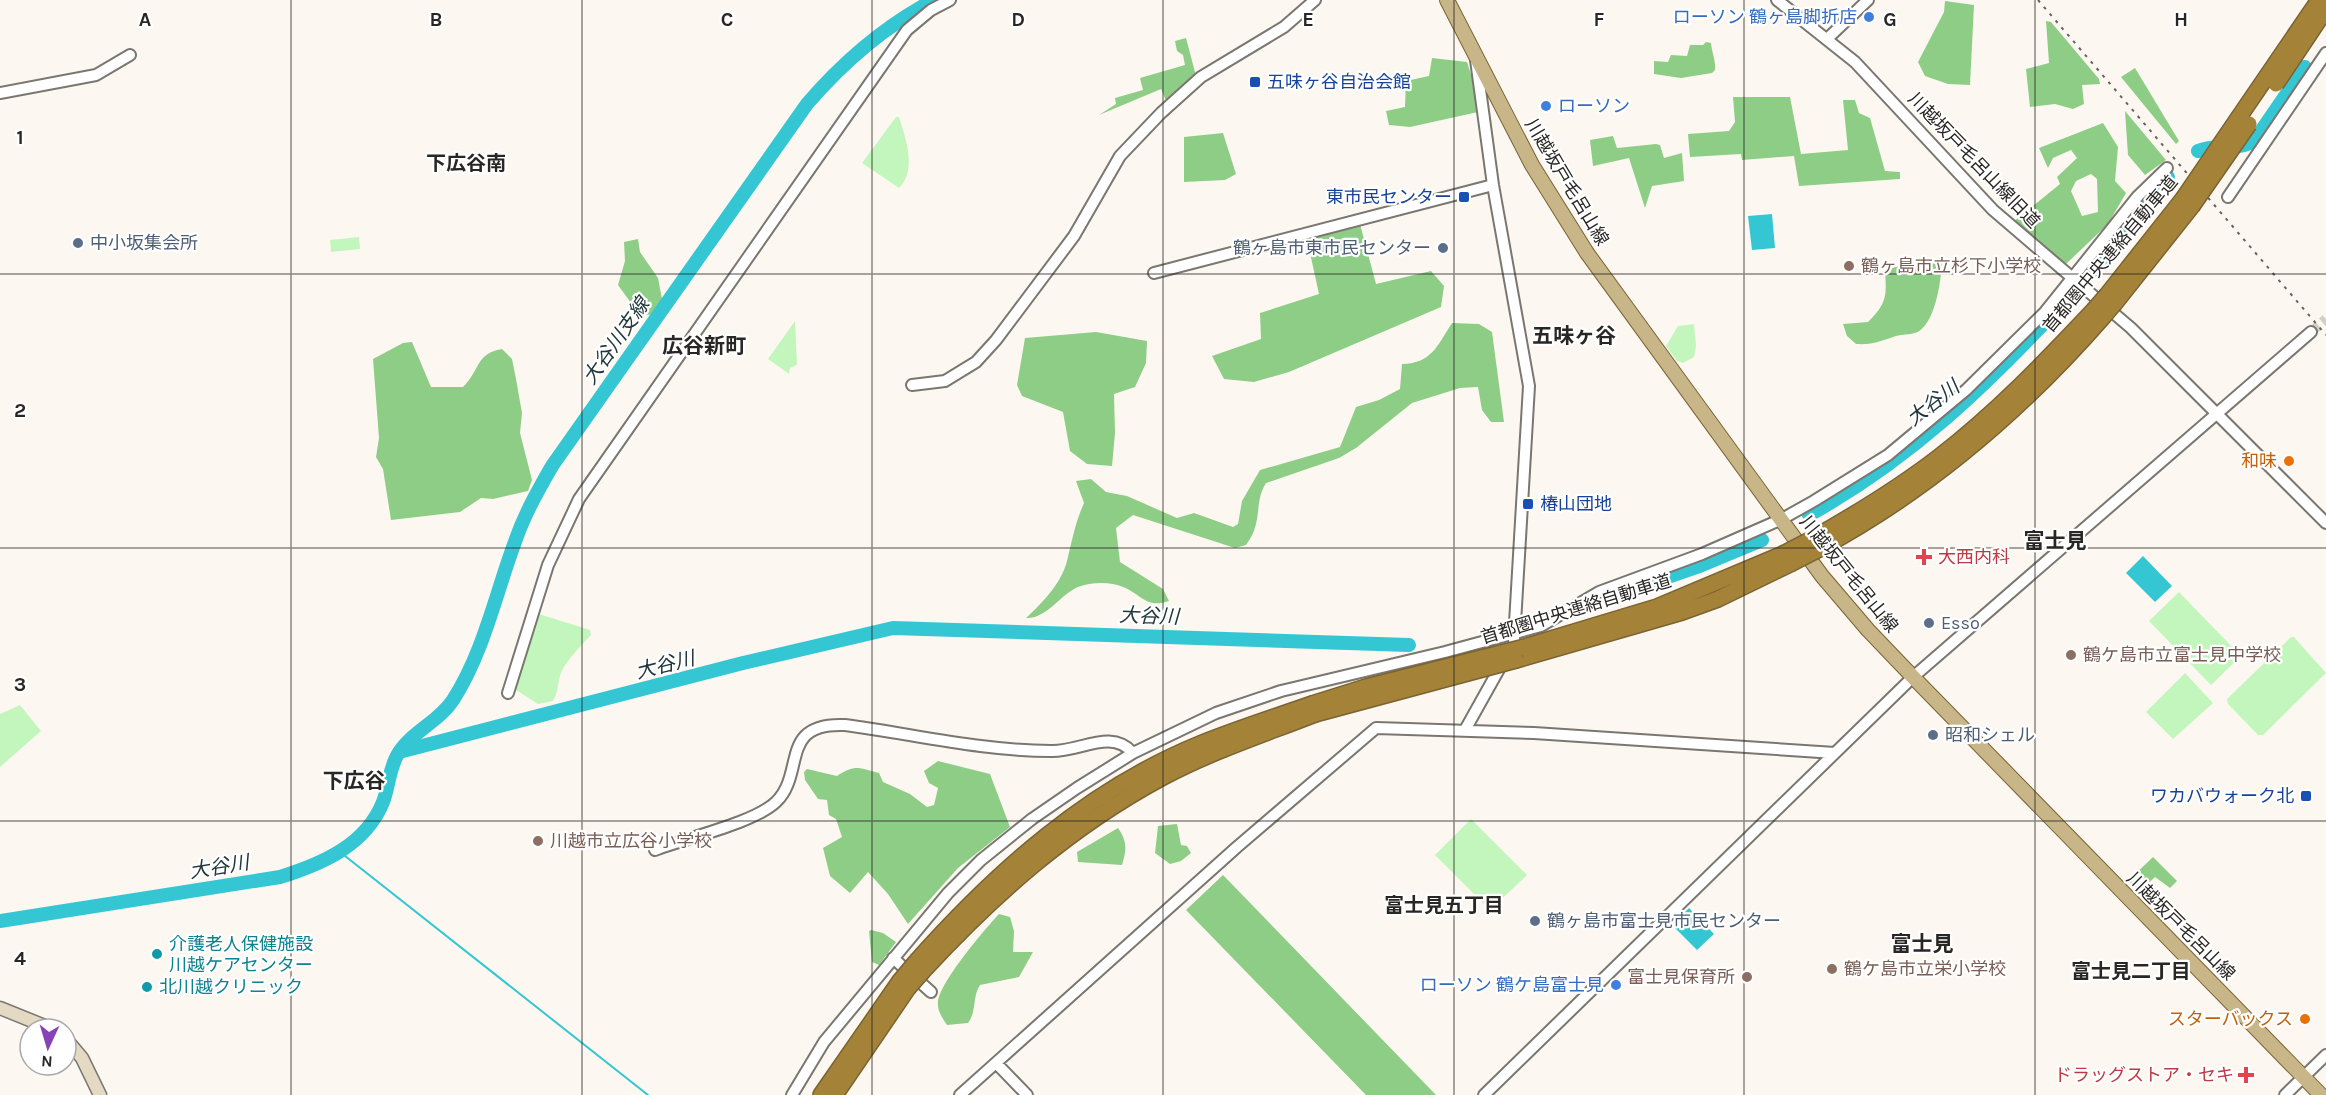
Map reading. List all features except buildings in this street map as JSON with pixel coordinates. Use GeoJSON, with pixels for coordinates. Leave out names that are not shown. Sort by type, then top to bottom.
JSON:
{"type":"FeatureCollection","features":[{"type":"Feature","properties":{"kind":"highway","name":"首都圏中央連絡自動車道"},"geometry":{"type":"LineString","coordinates":[[2188,203],[2319,0]]}},
{"type":"Feature","properties":{"kind":"highway","name":"首都圏中央連絡自動車道"},"geometry":{"type":"LineString","coordinates":[[821,1095],[956,917],[1000,875],[1060,826],[1129,780],[1199,745],[1314,709],[1366,687],[1518,647],[1682,612],[1718,599],[1787,559],[1895,504],[1966,451],[2061,365],[2098,313],[2188,203],[2326,9]]}},
{"type":"Feature","properties":{"kind":"highway","name":"首都圏中央連絡自動車道"},"geometry":{"type":"LineString","coordinates":[[835,1095],[904,984]]}},
{"type":"Feature","properties":{"kind":"main road","name":"川越坂戸毛呂山線"},"geometry":{"type":"LineString","coordinates":[[1447,0],[1532,165],[1587,253],[1828,583],[1913,678],[2321,1095]]}},
{"type":"Feature","properties":{"kind":"main road"},"geometry":{"type":"LineString","coordinates":[[0,1008],[22,1017]]}},
{"type":"Feature","properties":{"kind":"main road"},"geometry":{"type":"LineString","coordinates":[[78,1053],[100,1095]]}},
{"type":"Feature","properties":{"kind":"street"},"geometry":{"type":"LineString","coordinates":[[508,693],[548,565],[579,499],[908,30],[931,10],[950,0]]}},
{"type":"Feature","properties":{"kind":"street"},"geometry":{"type":"LineString","coordinates":[[912,385],[945,381],[976,362],[996,340],[1074,236],[1120,156],[1161,113],[1202,77],[1284,27],[1316,0]]}},
{"type":"Feature","properties":{"kind":"street","name":"川越坂戸毛呂山線旧道"},"geometry":{"type":"LineString","coordinates":[[1777,0],[1828,38],[1890,96],[1993,210],[2131,328],[2326,523]]}},
{"type":"Feature","properties":{"kind":"street"},"geometry":{"type":"LineString","coordinates":[[1828,38],[1868,0]]}},
{"type":"Feature","properties":{"kind":"street"},"geometry":{"type":"LineString","coordinates":[[2228,197],[2326,53]]}},
{"type":"Feature","properties":{"kind":"street"},"geometry":{"type":"LineString","coordinates":[[0,93],[96,75],[129,55]]}},
{"type":"Feature","properties":{"kind":"street"},"geometry":{"type":"LineString","coordinates":[[1475,55],[1493,185],[1529,387],[1518,647]]}},
{"type":"Feature","properties":{"kind":"street"},"geometry":{"type":"LineString","coordinates":[[1465,730],[1518,647],[1540,626],[1599,592],[1667,568],[1782,519],[1888,455],[1923,427],[2004,354],[2075,278],[2138,196],[2166,168]]}},
{"type":"Feature","properties":{"kind":"street"},"geometry":{"type":"LineString","coordinates":[[1154,273],[1493,185]]}},
{"type":"Feature","properties":{"kind":"street"},"geometry":{"type":"LineString","coordinates":[[1484,1095],[1913,678],[2311,332]]}},
{"type":"Feature","properties":{"kind":"street"},"geometry":{"type":"LineString","coordinates":[[792,1095],[824,1042],[924,919],[981,860],[1032,819],[1133,753],[1216,713],[1250,700],[1518,647]]}},
{"type":"Feature","properties":{"kind":"street"},"geometry":{"type":"LineString","coordinates":[[655,850],[767,810],[785,790],[798,746],[809,734],[826,726],[845,725],[980,745],[1051,752],[1073,750],[1106,741],[1117,741],[1125,744],[1133,753]]}},
{"type":"Feature","properties":{"kind":"street"},"geometry":{"type":"LineString","coordinates":[[960,1095],[1237,847],[1376,728],[1465,730],[1835,753]]}},
{"type":"Feature","properties":{"kind":"street"},"geometry":{"type":"LineString","coordinates":[[893,958],[931,992]]}},
{"type":"Feature","properties":{"kind":"street"},"geometry":{"type":"LineString","coordinates":[[2285,1095],[2326,1054]]}},
{"type":"Feature","properties":{"kind":"street"},"geometry":{"type":"LineString","coordinates":[[996,1063],[1027,1095]]}},
{"type":"Feature","properties":{"kind":"green space"},"geometry":{"type":"Polygon","coordinates":[[[1945,1],[1974,5],[1970,85],[1948,84],[1925,76],[1918,62],[1944,12],[1945,1]]]}},
{"type":"Feature","properties":{"kind":"green space"},"geometry":{"type":"Polygon","coordinates":[[[2046,21],[2051,22],[2099,79],[2100,84],[2082,85],[2084,104],[2073,109],[2055,104],[2030,107],[2026,69],[2049,63],[2046,21]]]}},
{"type":"Feature","properties":{"kind":"green space"},"geometry":{"type":"Polygon","coordinates":[[[1186,38],[1196,76],[1166,101],[1161,89],[1099,115],[1116,104],[1115,98],[1143,90],[1140,78],[1185,65],[1183,55],[1177,51],[1175,41],[1186,38]]]}},
{"type":"Feature","properties":{"kind":"green space"},"geometry":{"type":"Polygon","coordinates":[[[1706,42],[1711,43],[1715,70],[1712,73],[1681,78],[1654,74],[1654,61],[1668,62],[1671,55],[1687,56],[1690,45],[1703,45],[1706,42]]]}},
{"type":"Feature","properties":{"kind":"green space"},"geometry":{"type":"Polygon","coordinates":[[[1432,58],[1467,62],[1478,96],[1478,112],[1410,127],[1389,125],[1386,111],[1405,107],[1406,81],[1429,76],[1432,58]]]}},
{"type":"Feature","properties":{"kind":"green space"},"geometry":{"type":"Polygon","coordinates":[[[2135,68],[2179,141],[2176,144],[2121,77],[2135,68]]]}},
{"type":"Feature","properties":{"kind":"green space"},"geometry":{"type":"Polygon","coordinates":[[[1733,97],[1790,97],[1801,154],[1848,150],[1843,100],[1855,100],[1859,113],[1870,118],[1885,171],[1900,172],[1900,179],[1799,186],[1794,156],[1742,160],[1741,154],[1690,157],[1688,134],[1729,131],[1735,122],[1733,97]]]}},
{"type":"Feature","properties":{"kind":"green space"},"geometry":{"type":"Polygon","coordinates":[[[2125,111],[2166,160],[2145,175],[2128,155],[2125,111]]]}},
{"type":"Feature","properties":{"kind":"green space"},"geometry":{"type":"Polygon","coordinates":[[[896,117],[899,117],[909,163],[908,172],[899,188],[862,163],[896,117]]]}},
{"type":"Feature","properties":{"kind":"green space"},"geometry":{"type":"Polygon","coordinates":[[[2103,123],[2118,147],[2115,181],[2126,193],[2108,224],[2066,264],[2013,222],[2060,184],[2057,177],[2077,158],[2071,150],[2053,158],[2048,168],[2039,148],[2103,123]],[[2091,174],[2076,181],[2071,191],[2082,216],[2098,212],[2097,179],[2091,174]]]}},
{"type":"Feature","properties":{"kind":"green space"},"geometry":{"type":"Polygon","coordinates":[[[1223,133],[1236,174],[1225,180],[1184,182],[1184,137],[1223,133]]]}},
{"type":"Feature","properties":{"kind":"green space"},"geometry":{"type":"Polygon","coordinates":[[[1613,136],[1617,148],[1656,144],[1660,145],[1664,158],[1682,153],[1684,181],[1652,186],[1645,208],[1629,158],[1593,166],[1590,140],[1613,136]]]}},
{"type":"Feature","properties":{"kind":"green space"},"geometry":{"type":"Polygon","coordinates":[[[1360,224],[1376,284],[1431,271],[1444,286],[1441,307],[1289,372],[1254,382],[1224,379],[1212,356],[1261,339],[1260,313],[1319,294],[1307,239],[1360,224]]]}},
{"type":"Feature","properties":{"kind":"green space"},"geometry":{"type":"Polygon","coordinates":[[[359,237],[360,249],[331,252],[330,240],[359,237]]]}},
{"type":"Feature","properties":{"kind":"green space"},"geometry":{"type":"Polygon","coordinates":[[[638,239],[640,252],[658,278],[662,299],[651,315],[639,314],[618,285],[625,261],[624,242],[638,239]]]}},
{"type":"Feature","properties":{"kind":"green space"},"geometry":{"type":"Polygon","coordinates":[[[1942,262],[1936,302],[1928,322],[1922,329],[1915,333],[1898,335],[1868,344],[1856,344],[1847,336],[1843,324],[1868,322],[1882,305],[1886,287],[1885,271],[1895,267],[1942,262]]]}},
{"type":"Feature","properties":{"kind":"green space"},"geometry":{"type":"Polygon","coordinates":[[[795,321],[797,365],[790,368],[789,374],[768,359],[795,321]]]}},
{"type":"Feature","properties":{"kind":"green space"},"geometry":{"type":"Polygon","coordinates":[[[1452,323],[1479,324],[1492,332],[1504,422],[1491,422],[1482,410],[1478,387],[1460,388],[1412,403],[1356,448],[1339,458],[1266,483],[1260,498],[1255,528],[1246,545],[1235,548],[1133,515],[1116,528],[1120,562],[1163,589],[1169,601],[1149,602],[1119,585],[1091,584],[1074,589],[1048,610],[1026,618],[1050,592],[1060,578],[1067,561],[1084,503],[1076,481],[1091,479],[1106,492],[1127,496],[1177,518],[1194,513],[1233,527],[1238,524],[1242,501],[1260,470],[1340,447],[1356,407],[1379,400],[1400,389],[1402,364],[1427,357],[1433,352],[1452,323]]]}},
{"type":"Feature","properties":{"kind":"green space"},"geometry":{"type":"Polygon","coordinates":[[[1694,324],[1696,346],[1694,357],[1683,363],[1677,361],[1666,346],[1678,326],[1694,324]]]}},
{"type":"Feature","properties":{"kind":"green space"},"geometry":{"type":"Polygon","coordinates":[[[1096,332],[1147,341],[1146,363],[1135,387],[1114,394],[1115,433],[1112,466],[1087,464],[1070,451],[1063,412],[1022,396],[1017,385],[1025,338],[1096,332]]]}},
{"type":"Feature","properties":{"kind":"green space"},"geometry":{"type":"Polygon","coordinates":[[[412,342],[431,387],[463,387],[483,358],[493,351],[502,349],[512,359],[522,413],[520,433],[532,480],[528,491],[493,499],[481,498],[460,512],[391,520],[383,469],[376,457],[379,438],[373,359],[403,343],[412,342]]]}},
{"type":"Feature","properties":{"kind":"green space"},"geometry":{"type":"Polygon","coordinates":[[[2179,592],[2241,656],[2211,685],[2149,621],[2179,592]]]}},
{"type":"Feature","properties":{"kind":"green space"},"geometry":{"type":"Polygon","coordinates":[[[539,614],[590,630],[591,635],[564,668],[553,701],[538,704],[513,688],[539,614]]]}},
{"type":"Feature","properties":{"kind":"green space"},"geometry":{"type":"Polygon","coordinates":[[[2291,637],[2294,637],[2326,673],[2263,735],[2258,735],[2228,704],[2227,699],[2291,637]]]}},
{"type":"Feature","properties":{"kind":"green space"},"geometry":{"type":"Polygon","coordinates":[[[2185,673],[2213,703],[2173,739],[2146,712],[2185,673]]]}},
{"type":"Feature","properties":{"kind":"green space"},"geometry":{"type":"Polygon","coordinates":[[[20,705],[41,731],[0,767],[0,714],[20,705]]]}},
{"type":"Feature","properties":{"kind":"green space"},"geometry":{"type":"Polygon","coordinates":[[[938,761],[990,774],[1010,827],[958,868],[908,924],[888,894],[868,872],[850,893],[830,876],[823,848],[842,837],[836,819],[829,815],[827,800],[818,799],[805,780],[804,772],[807,769],[837,776],[857,768],[879,773],[883,782],[910,794],[927,807],[934,805],[938,788],[929,783],[924,771],[938,761]]]}},
{"type":"Feature","properties":{"kind":"green space"},"geometry":{"type":"Polygon","coordinates":[[[1471,819],[1527,875],[1490,910],[1435,855],[1471,819]]]}},
{"type":"Feature","properties":{"kind":"green space"},"geometry":{"type":"Polygon","coordinates":[[[1177,824],[1181,845],[1187,846],[1191,853],[1181,861],[1170,864],[1155,853],[1158,826],[1177,824]]]}},
{"type":"Feature","properties":{"kind":"green space"},"geometry":{"type":"Polygon","coordinates":[[[1118,828],[1125,845],[1122,865],[1078,862],[1077,852],[1118,828]]]}},
{"type":"Feature","properties":{"kind":"green space"},"geometry":{"type":"Polygon","coordinates":[[[2153,857],[2177,881],[2170,888],[2155,877],[2139,892],[2128,881],[2153,857]]]}},
{"type":"Feature","properties":{"kind":"green space"},"geometry":{"type":"Polygon","coordinates":[[[1223,875],[1436,1095],[1366,1095],[1186,910],[1223,875]]]}},
{"type":"Feature","properties":{"kind":"green space"},"geometry":{"type":"Polygon","coordinates":[[[999,914],[1010,917],[1014,931],[1013,952],[1033,952],[1019,977],[980,985],[973,1014],[968,1023],[947,1025],[938,1009],[940,994],[963,957],[999,914]]]}},
{"type":"Feature","properties":{"kind":"green space"},"geometry":{"type":"Polygon","coordinates":[[[869,931],[883,933],[896,942],[879,965],[872,962],[869,931]]]}},
{"type":"Feature","properties":{"kind":"water"},"geometry":{"type":"Polygon","coordinates":[[[1772,214],[1775,248],[1752,250],[1748,216],[1772,214]]]}},
{"type":"Feature","properties":{"kind":"water"},"geometry":{"type":"Polygon","coordinates":[[[2143,556],[2172,586],[2155,602],[2126,573],[2143,556]]]}},
{"type":"Feature","properties":{"kind":"water"},"geometry":{"type":"Polygon","coordinates":[[[1689,908],[1714,934],[1697,950],[1672,925],[1689,908]]]}},
{"type":"Feature","properties":{"kind":"waterway","name":"大谷川支線"},"geometry":{"type":"LineString","coordinates":[[0,921],[280,877],[327,859],[341,851],[366,830],[383,802],[398,754],[411,739],[447,708],[464,681],[489,621],[520,529],[532,501],[552,466],[807,104],[850,59],[899,21],[934,0]]}},
{"type":"Feature","properties":{"kind":"waterway","name":"大谷川"},"geometry":{"type":"LineString","coordinates":[[2198,151],[2242,146],[2255,140],[2305,67]]}},
{"type":"Feature","properties":{"kind":"waterway","name":"大谷川"},"geometry":{"type":"LineString","coordinates":[[2093,270],[2146,200],[2168,177]]}},
{"type":"Feature","properties":{"kind":"waterway","name":"大谷川"},"geometry":{"type":"LineString","coordinates":[[1809,515],[1880,470],[1945,419],[2006,363],[2064,302]]}},
{"type":"Feature","properties":{"kind":"waterway","name":"大谷川"},"geometry":{"type":"LineString","coordinates":[[1613,596],[1697,567],[1762,540]]}},
{"type":"Feature","properties":{"kind":"waterway","name":"大谷川"},"geometry":{"type":"LineString","coordinates":[[399,752],[743,663],[893,628],[1409,645]]}},
{"type":"Feature","properties":{"kind":"waterway"},"geometry":{"type":"LineString","coordinates":[[340,852],[648,1095]]}},
{"type":"Feature","properties":{"kind":"tunnel"},"geometry":{"type":"LineString","coordinates":[[2311,332],[2326,319]]}},
{"type":"Feature","properties":{"kind":"railway"},"geometry":{"type":"LineString","coordinates":[[2038,0],[2326,335]]}},
{"type":"Feature","properties":{"kind":"place","name":"ローソン 鶴ヶ島脚折店"},"geometry":{"type":"Point","coordinates":[1869,17]}},
{"type":"Feature","properties":{"kind":"place","name":"五味ヶ谷自治会館"},"geometry":{"type":"Point","coordinates":[1255,82]}},
{"type":"Feature","properties":{"kind":"place","name":"ローソン"},"geometry":{"type":"Point","coordinates":[1546,106]}},
{"type":"Feature","properties":{"kind":"place","name":"東市民センター"},"geometry":{"type":"Point","coordinates":[1464,197]}},
{"type":"Feature","properties":{"kind":"place","name":"中小坂集会所"},"geometry":{"type":"Point","coordinates":[78,243]}},
{"type":"Feature","properties":{"kind":"place","name":"鶴ヶ島市東市民センター"},"geometry":{"type":"Point","coordinates":[1443,248]}},
{"type":"Feature","properties":{"kind":"place","name":"鶴ヶ島市立杉下小学校"},"geometry":{"type":"Point","coordinates":[1849,266]}},
{"type":"Feature","properties":{"kind":"place","name":"和味"},"geometry":{"type":"Point","coordinates":[2289,461]}},
{"type":"Feature","properties":{"kind":"place","name":"椿山団地"},"geometry":{"type":"Point","coordinates":[1528,504]}},
{"type":"Feature","properties":{"kind":"place","name":"大西内科"},"geometry":{"type":"Point","coordinates":[1924,557]}},
{"type":"Feature","properties":{"kind":"place","name":"Esso"},"geometry":{"type":"Point","coordinates":[1929,623]}},
{"type":"Feature","properties":{"kind":"place","name":"鶴ケ島市立富士見中学校"},"geometry":{"type":"Point","coordinates":[2071,655]}},
{"type":"Feature","properties":{"kind":"place","name":"昭和シェル"},"geometry":{"type":"Point","coordinates":[1933,735]}},
{"type":"Feature","properties":{"kind":"place","name":"ワカバウォーク北"},"geometry":{"type":"Point","coordinates":[2306,796]}},
{"type":"Feature","properties":{"kind":"place","name":"川越市立広谷小学校"},"geometry":{"type":"Point","coordinates":[538,841]}},
{"type":"Feature","properties":{"kind":"place","name":"鶴ヶ島市富士見市民センター"},"geometry":{"type":"Point","coordinates":[1535,921]}},
{"type":"Feature","properties":{"kind":"place","name":"介護老人保健施設 川越ケアセンター"},"geometry":{"type":"Point","coordinates":[157,954]}},
{"type":"Feature","properties":{"kind":"place","name":"鶴ケ島市立栄小学校"},"geometry":{"type":"Point","coordinates":[1832,969]}},
{"type":"Feature","properties":{"kind":"place","name":"富士見保育所"},"geometry":{"type":"Point","coordinates":[1747,977]}},
{"type":"Feature","properties":{"kind":"place","name":"ローソン 鶴ケ島富士見"},"geometry":{"type":"Point","coordinates":[1616,985]}},
{"type":"Feature","properties":{"kind":"place","name":"北川越クリニック"},"geometry":{"type":"Point","coordinates":[147,987]}},
{"type":"Feature","properties":{"kind":"place","name":"スターバックス"},"geometry":{"type":"Point","coordinates":[2305,1019]}},
{"type":"Feature","properties":{"kind":"place","name":"ドラッグストア・セキ"},"geometry":{"type":"Point","coordinates":[2246,1075]}},
{"type":"Feature","properties":{"kind":"district","name":"下広谷南"},"geometry":{"type":"Point","coordinates":[466,163]}},
{"type":"Feature","properties":{"kind":"district","name":"五味ヶ谷"},"geometry":{"type":"Point","coordinates":[1574,336]}},
{"type":"Feature","properties":{"kind":"district","name":"広谷新町"},"geometry":{"type":"Point","coordinates":[704,346]}},
{"type":"Feature","properties":{"kind":"district","name":"富士見"},"geometry":{"type":"Point","coordinates":[2055,541]}},
{"type":"Feature","properties":{"kind":"district","name":"下広谷"},"geometry":{"type":"Point","coordinates":[354,781]}},
{"type":"Feature","properties":{"kind":"district","name":"富士見五丁目"},"geometry":{"type":"Point","coordinates":[1444,905]}},
{"type":"Feature","properties":{"kind":"district","name":"富士見"},"geometry":{"type":"Point","coordinates":[1922,944]}},
{"type":"Feature","properties":{"kind":"district","name":"富士見二丁目"},"geometry":{"type":"Point","coordinates":[2131,971]}}]}
